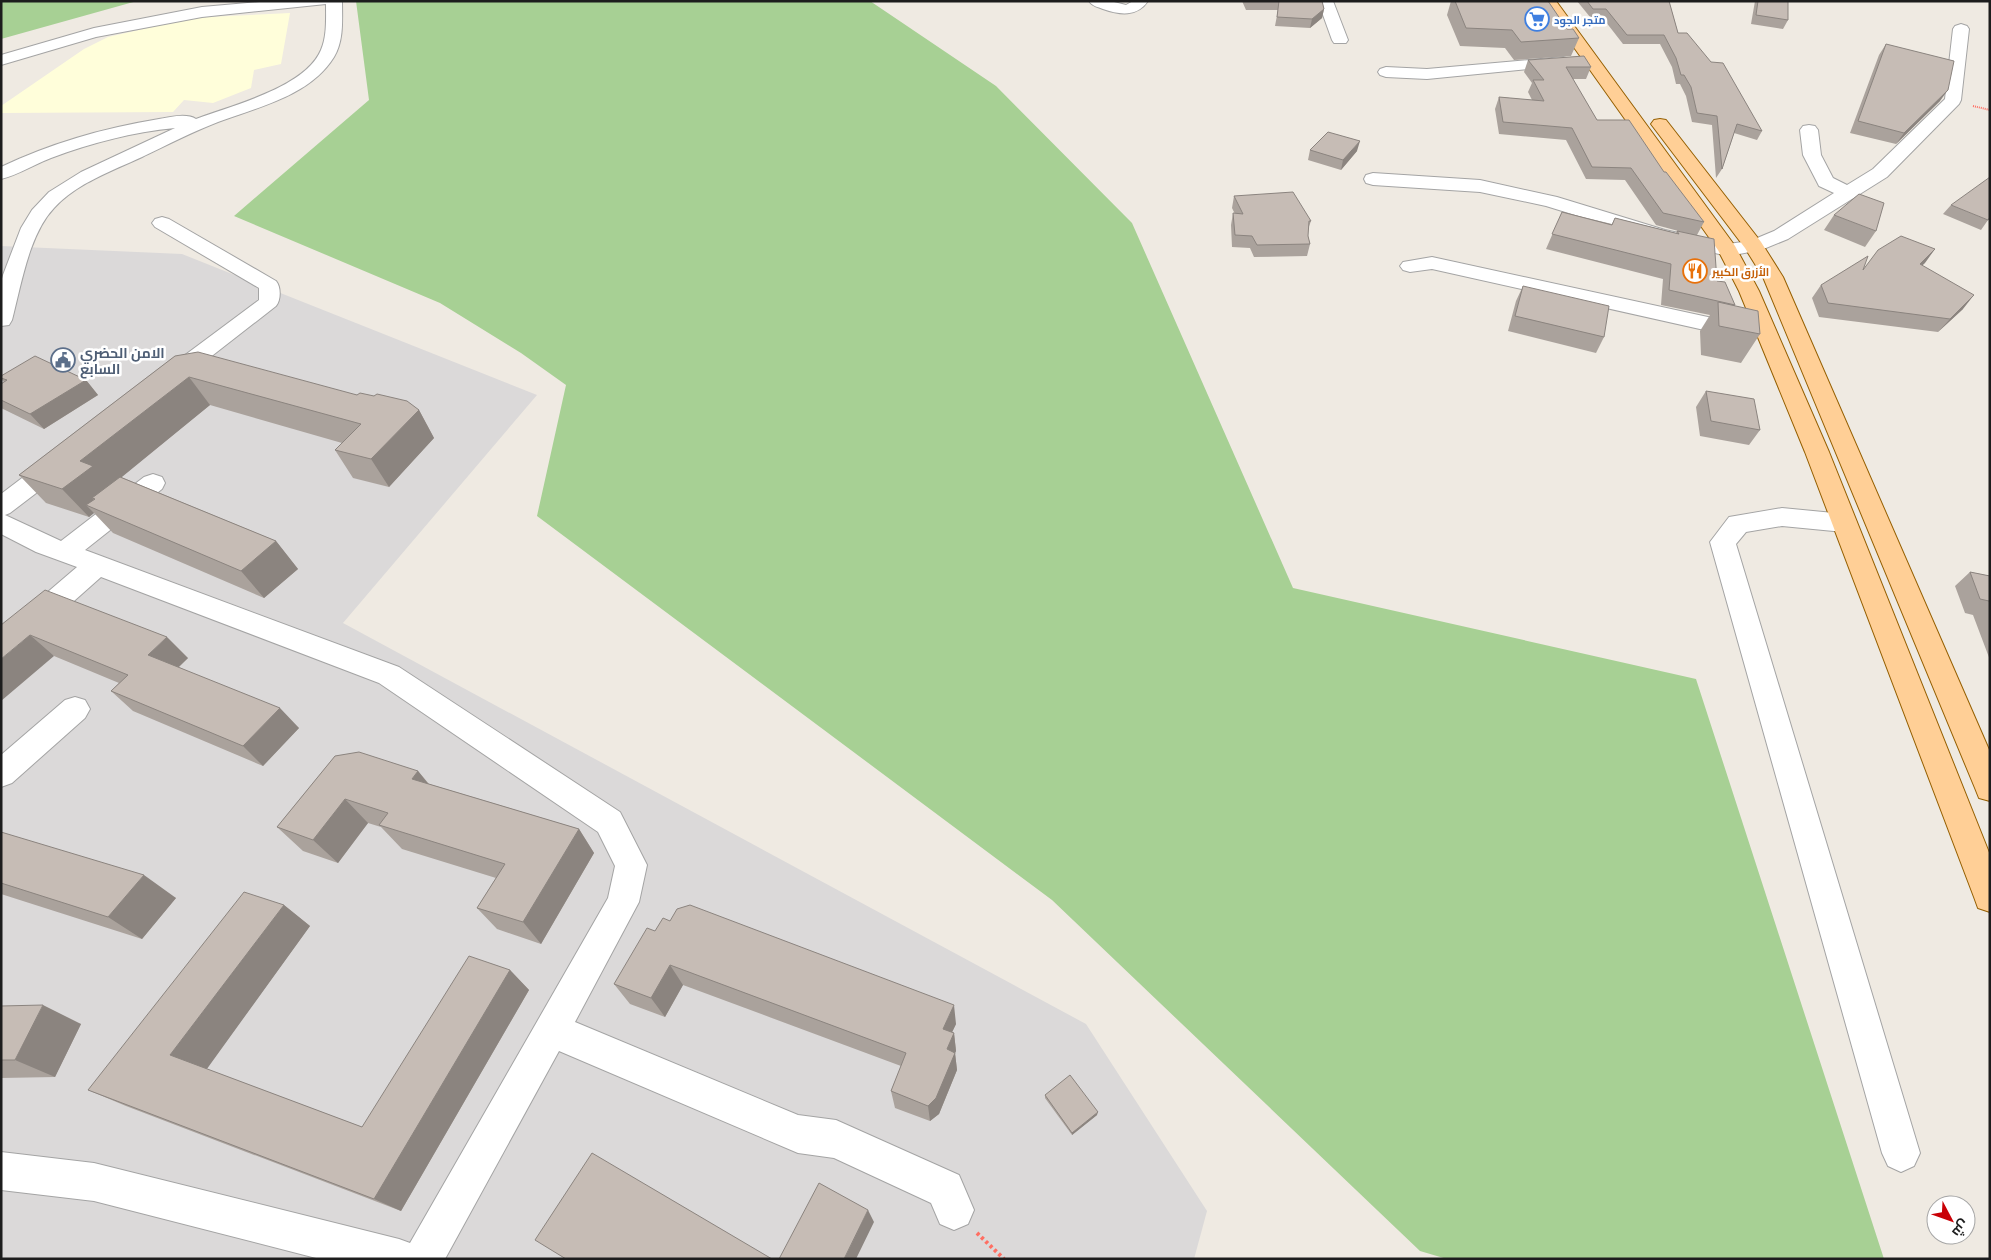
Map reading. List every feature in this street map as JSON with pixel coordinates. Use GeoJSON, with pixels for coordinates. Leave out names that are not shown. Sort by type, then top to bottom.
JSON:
{"type":"FeatureCollection","features":[{"type":"Feature","properties":{"kind":"main road"},"geometry":{"type":"LineString","coordinates":[[1548,1],[1728,250],[1749,291],[1844,523],[1990,896]]}},
{"type":"Feature","properties":{"kind":"main road"},"geometry":{"type":"LineString","coordinates":[[1567,1],[1754,246],[1773,277],[1990,788]]}},
{"type":"Feature","properties":{"kind":"street"},"geometry":{"type":"LineString","coordinates":[[1,60],[94,33],[202,12],[322,1]]}},
{"type":"Feature","properties":{"kind":"street"},"geometry":{"type":"LineString","coordinates":[[1,320],[23,246],[46,205],[75,182],[210,119],[251,106],[306,77],[325,58],[334,38],[334,1]]}},
{"type":"Feature","properties":{"kind":"street"},"geometry":{"type":"LineString","coordinates":[[1096,1],[1129,10],[1141,1]]}},
{"type":"Feature","properties":{"kind":"street"},"geometry":{"type":"LineString","coordinates":[[1325,1],[1340,40]]}},
{"type":"Feature","properties":{"kind":"street"},"geometry":{"type":"LineString","coordinates":[[1373,179],[1480,186],[1550,202],[1660,234],[1728,250],[1754,246],[1781,235],[1880,173],[1953,100],[1961,30]]}},
{"type":"Feature","properties":{"kind":"street"},"geometry":{"type":"LineString","coordinates":[[1386,72],[1427,74],[1592,61]]}},
{"type":"Feature","properties":{"kind":"street"},"geometry":{"type":"LineString","coordinates":[[1,174],[56,151],[120,131],[160,123],[210,119]]}},
{"type":"Feature","properties":{"kind":"street"},"geometry":{"type":"LineString","coordinates":[[1809,130],[1812,155],[1826,182],[1848,193]]}},
{"type":"Feature","properties":{"kind":"street"},"geometry":{"type":"LineString","coordinates":[[159,386],[269,302],[269,285],[162,223]]}},
{"type":"Feature","properties":{"kind":"street"},"geometry":{"type":"LineString","coordinates":[[1410,266],[1432,263],[1769,337]]}},
{"type":"Feature","properties":{"kind":"street"},"geometry":{"type":"LineString","coordinates":[[1,507],[80,446]]}},
{"type":"Feature","properties":{"kind":"street"},"geometry":{"type":"LineString","coordinates":[[64,552],[153,482]]}},
{"type":"Feature","properties":{"kind":"street"},"geometry":{"type":"LineString","coordinates":[[1844,523],[1782,517],[1773,518],[1738,524],[1723,542],[1900,1153]]}},
{"type":"Feature","properties":{"kind":"street"},"geometry":{"type":"LineString","coordinates":[[1,523],[64,552],[389,675],[609,822],[631,865],[623,902],[423,1259]]}},
{"type":"Feature","properties":{"kind":"street"},"geometry":{"type":"LineString","coordinates":[[1,649],[97,564]]}},
{"type":"Feature","properties":{"kind":"street"},"geometry":{"type":"LineString","coordinates":[[1,774],[75,709]]}},
{"type":"Feature","properties":{"kind":"street"},"geometry":{"type":"LineString","coordinates":[[551,1030],[798,1134],[836,1139],[945,1189],[954,1210]]}},
{"type":"Feature","properties":{"kind":"street"},"geometry":{"type":"LineString","coordinates":[[1,1170],[94,1182],[399,1259]]}},
{"type":"Feature","properties":{"kind":"shaded area"},"geometry":{"type":"Polygon","coordinates":[[[290,13],[281,64],[254,70],[251,88],[213,103],[184,100],[173,112],[1,113],[1,106],[84,49],[108,37],[183,20],[290,13]]]}},
{"type":"Feature","properties":{"kind":"shaded area"},"geometry":{"type":"Polygon","coordinates":[[[1,246],[182,254],[537,395],[343,623],[1086,1024],[1207,1211],[1194,1259],[1,1259],[1,246]]]}},
{"type":"Feature","properties":{"kind":"green space"},"geometry":{"type":"Polygon","coordinates":[[[1,1],[137,1],[1,39],[1,1]]]}},
{"type":"Feature","properties":{"kind":"green space"},"geometry":{"type":"Polygon","coordinates":[[[356,1],[870,1],[996,86],[1132,223],[1293,588],[1696,679],[1884,1259],[1447,1259],[1420,1251],[1052,900],[537,516],[566,385],[521,353],[440,303],[234,216],[369,100],[356,1]]]}},
{"type":"Feature","properties":{"kind":"building"},"geometry":{"type":"Polygon","coordinates":[[[1279,1],[1322,1],[1324,9],[1312,19],[1277,17],[1279,1]]]}},
{"type":"Feature","properties":{"kind":"building"},"geometry":{"type":"Polygon","coordinates":[[[1455,1],[1548,1],[1567,29],[1573,29],[1579,38],[1521,42],[1512,30],[1466,28],[1455,1]]]}},
{"type":"Feature","properties":{"kind":"building"},"geometry":{"type":"Polygon","coordinates":[[[1587,1],[1669,1],[1678,33],[1687,33],[1711,62],[1723,63],[1762,131],[1737,124],[1722,169],[1717,116],[1697,113],[1691,87],[1684,75],[1681,75],[1676,58],[1664,35],[1627,35],[1606,9],[1593,9],[1587,1]]]}},
{"type":"Feature","properties":{"kind":"building"},"geometry":{"type":"Polygon","coordinates":[[[1758,1],[1788,1],[1788,20],[1756,15],[1758,1]]]}},
{"type":"Feature","properties":{"kind":"building"},"geometry":{"type":"Polygon","coordinates":[[[1886,44],[1954,61],[1948,90],[1904,133],[1858,121],[1886,44]]]}},
{"type":"Feature","properties":{"kind":"building"},"geometry":{"type":"Polygon","coordinates":[[[1584,56],[1591,67],[1566,67],[1597,120],[1629,120],[1664,172],[1666,172],[1704,222],[1663,213],[1631,168],[1592,167],[1572,128],[1503,122],[1499,97],[1544,101],[1533,80],[1544,80],[1528,60],[1584,56]]]}},
{"type":"Feature","properties":{"kind":"building"},"geometry":{"type":"Polygon","coordinates":[[[1328,132],[1360,141],[1343,160],[1310,150],[1328,132]]]}},
{"type":"Feature","properties":{"kind":"building"},"geometry":{"type":"Polygon","coordinates":[[[1990,177],[1990,217],[1988,220],[1951,205],[1990,177]]]}},
{"type":"Feature","properties":{"kind":"building"},"geometry":{"type":"Polygon","coordinates":[[[1293,192],[1311,221],[1309,221],[1308,236],[1310,244],[1257,245],[1252,236],[1235,235],[1233,213],[1243,214],[1234,196],[1293,192]]]}},
{"type":"Feature","properties":{"kind":"building"},"geometry":{"type":"Polygon","coordinates":[[[1859,194],[1884,203],[1876,231],[1834,215],[1859,194]]]}},
{"type":"Feature","properties":{"kind":"building"},"geometry":{"type":"Polygon","coordinates":[[[1562,212],[1612,225],[1615,218],[1679,234],[1677,231],[1714,239],[1717,281],[1725,282],[1735,305],[1669,290],[1671,264],[1552,234],[1562,212]]]}},
{"type":"Feature","properties":{"kind":"building"},"geometry":{"type":"Polygon","coordinates":[[[1901,236],[1935,249],[1920,264],[1974,295],[1950,319],[1828,303],[1821,285],[1868,256],[1863,270],[1878,250],[1901,236]]]}},
{"type":"Feature","properties":{"kind":"building"},"geometry":{"type":"Polygon","coordinates":[[[1523,286],[1609,306],[1604,337],[1515,316],[1523,286]]]}},
{"type":"Feature","properties":{"kind":"building"},"geometry":{"type":"Polygon","coordinates":[[[1718,302],[1758,311],[1760,334],[1719,326],[1718,302]]]}},
{"type":"Feature","properties":{"kind":"building"},"geometry":{"type":"Polygon","coordinates":[[[198,352],[357,395],[360,393],[374,396],[377,394],[407,401],[419,410],[371,459],[335,450],[361,424],[189,377],[80,461],[93,466],[62,489],[19,475],[175,356],[198,352]]]}},
{"type":"Feature","properties":{"kind":"building"},"geometry":{"type":"Polygon","coordinates":[[[35,356],[86,380],[30,414],[1,400],[1,384],[7,380],[1,378],[1,376],[35,356]]]}},
{"type":"Feature","properties":{"kind":"building"},"geometry":{"type":"Polygon","coordinates":[[[1706,391],[1754,399],[1760,430],[1711,421],[1706,391]]]}},
{"type":"Feature","properties":{"kind":"building"},"geometry":{"type":"Polygon","coordinates":[[[120,477],[276,541],[241,571],[86,505],[95,499],[92,498],[120,477]]]}},
{"type":"Feature","properties":{"kind":"building"},"geometry":{"type":"Polygon","coordinates":[[[1970,572],[1990,576],[1990,603],[1980,599],[1970,572]]]}},
{"type":"Feature","properties":{"kind":"building"},"geometry":{"type":"Polygon","coordinates":[[[45,590],[167,637],[148,655],[280,708],[243,746],[111,691],[128,675],[30,635],[1,659],[1,625],[45,590]]]}},
{"type":"Feature","properties":{"kind":"building"},"geometry":{"type":"Polygon","coordinates":[[[359,752],[418,771],[412,779],[579,829],[523,922],[477,908],[505,864],[379,825],[388,813],[345,799],[313,840],[277,827],[335,756],[359,752]]]}},
{"type":"Feature","properties":{"kind":"building"},"geometry":{"type":"Polygon","coordinates":[[[1,832],[144,875],[108,917],[1,883],[1,832]]]}},
{"type":"Feature","properties":{"kind":"building"},"geometry":{"type":"Polygon","coordinates":[[[244,892],[284,905],[170,1055],[362,1127],[469,956],[510,970],[374,1199],[88,1090],[244,892]]]}},
{"type":"Feature","properties":{"kind":"building"},"geometry":{"type":"Polygon","coordinates":[[[690,905],[954,1005],[943,1029],[954,1033],[947,1049],[955,1053],[936,1098],[928,1106],[891,1091],[906,1053],[670,965],[651,998],[614,984],[647,928],[655,931],[663,918],[670,921],[677,909],[690,905]]]}},
{"type":"Feature","properties":{"kind":"building"},"geometry":{"type":"Polygon","coordinates":[[[43,1005],[15,1060],[1,1060],[1,1006],[43,1005]]]}},
{"type":"Feature","properties":{"kind":"building"},"geometry":{"type":"Polygon","coordinates":[[[1070,1075],[1098,1112],[1072,1133],[1045,1095],[1070,1075]]]}},
{"type":"Feature","properties":{"kind":"building"},"geometry":{"type":"Polygon","coordinates":[[[592,1153],[772,1259],[566,1259],[535,1240],[592,1153]]]}},
{"type":"Feature","properties":{"kind":"building"},"geometry":{"type":"Polygon","coordinates":[[[819,1183],[868,1210],[844,1259],[779,1259],[819,1183]]]}},
{"type":"Feature","properties":{"kind":"place","name":"متجر الجود"},"geometry":{"type":"Point","coordinates":[1537,19]}},
{"type":"Feature","properties":{"kind":"place","name":"الأزرق الكبير"},"geometry":{"type":"Point","coordinates":[1695,271]}},
{"type":"Feature","properties":{"kind":"place","name":"الامن الحضري السابع"},"geometry":{"type":"Point","coordinates":[63,360]}}]}
